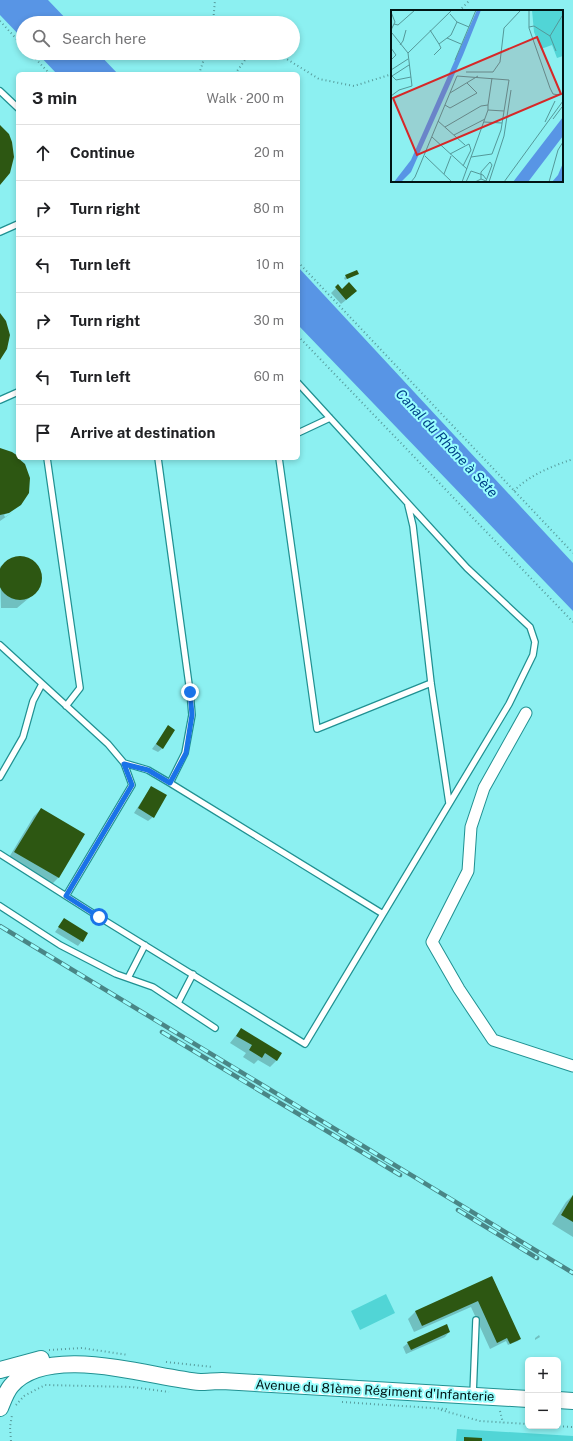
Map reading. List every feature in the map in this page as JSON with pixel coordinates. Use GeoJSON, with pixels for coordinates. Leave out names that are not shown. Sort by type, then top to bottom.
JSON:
{"type":"FeatureCollection","features":[{"type":"Feature","properties":{"kind":"main road","name":"Avenue du 81ème Régiment d'Infanterie"},"geometry":{"type":"LineString","coordinates":[[0,1370],[52,1356],[94,1355],[201,1374],[222,1381]]}},
{"type":"Feature","properties":{"kind":"main road","name":"Avenue du 81ème Régiment d'Infanterie"},"geometry":{"type":"LineString","coordinates":[[0,1408],[8,1391],[16,1382],[30,1373],[47,1368],[89,1365],[127,1369],[200,1382],[222,1381],[525,1399]]}},
{"type":"Feature","properties":{"kind":"main road"},"geometry":{"type":"LineString","coordinates":[[561,1400],[573,1401]]}},
{"type":"Feature","properties":{"kind":"street"},"geometry":{"type":"LineString","coordinates":[[526,713],[484,788],[471,827],[468,871],[432,942],[459,989],[492,1040],[573,1066]]}},
{"type":"Feature","properties":{"kind":"lane"},"geometry":{"type":"LineString","coordinates":[[0,91],[16,106]]}},
{"type":"Feature","properties":{"kind":"lane"},"geometry":{"type":"LineString","coordinates":[[0,232],[16,225]]}},
{"type":"Feature","properties":{"kind":"lane"},"geometry":{"type":"LineString","coordinates":[[0,854],[305,1044],[509,704],[534,655],[535,642],[530,627],[467,568],[300,385]]}},
{"type":"Feature","properties":{"kind":"lane"},"geometry":{"type":"LineString","coordinates":[[0,400],[16,393]]}},
{"type":"Feature","properties":{"kind":"lane"},"geometry":{"type":"LineString","coordinates":[[300,432],[330,418]]}},
{"type":"Feature","properties":{"kind":"lane"},"geometry":{"type":"LineString","coordinates":[[47,460],[80,688],[66,706]]}},
{"type":"Feature","properties":{"kind":"lane"},"geometry":{"type":"LineString","coordinates":[[158,460],[192,715],[186,753],[170,783]]}},
{"type":"Feature","properties":{"kind":"lane"},"geometry":{"type":"LineString","coordinates":[[278,460],[317,729],[431,683]]}},
{"type":"Feature","properties":{"kind":"lane"},"geometry":{"type":"LineString","coordinates":[[407,503],[414,526],[431,683],[449,803]]}},
{"type":"Feature","properties":{"kind":"lane"},"geometry":{"type":"LineString","coordinates":[[0,645],[108,744],[124,764],[132,785],[66,896]]}},
{"type":"Feature","properties":{"kind":"lane"},"geometry":{"type":"LineString","coordinates":[[0,777],[23,737],[33,701],[42,684]]}},
{"type":"Feature","properties":{"kind":"lane"},"geometry":{"type":"LineString","coordinates":[[124,764],[148,770],[383,914]]}},
{"type":"Feature","properties":{"kind":"lane"},"geometry":{"type":"LineString","coordinates":[[0,906],[60,945],[116,974],[153,987],[215,1028]]}},
{"type":"Feature","properties":{"kind":"lane"},"geometry":{"type":"LineString","coordinates":[[128,978],[145,945]]}},
{"type":"Feature","properties":{"kind":"lane"},"geometry":{"type":"LineString","coordinates":[[178,1003],[193,974]]}},
{"type":"Feature","properties":{"kind":"lane"},"geometry":{"type":"LineString","coordinates":[[472,1396],[476,1320]]}},
{"type":"Feature","properties":{"kind":"path"},"geometry":{"type":"LineString","coordinates":[[214,16],[216,0]]}},
{"type":"Feature","properties":{"kind":"path"},"geometry":{"type":"LineString","coordinates":[[460,10],[470,0]]}},
{"type":"Feature","properties":{"kind":"path"},"geometry":{"type":"LineString","coordinates":[[0,21],[16,38]]}},
{"type":"Feature","properties":{"kind":"path"},"geometry":{"type":"LineString","coordinates":[[37,60],[48,72]]}},
{"type":"Feature","properties":{"kind":"path"},"geometry":{"type":"LineString","coordinates":[[200,72],[204,60]]}},
{"type":"Feature","properties":{"kind":"path"},"geometry":{"type":"LineString","coordinates":[[236,72],[245,60]]}},
{"type":"Feature","properties":{"kind":"path"},"geometry":{"type":"LineString","coordinates":[[288,60],[319,79],[354,86],[391,74]]}},
{"type":"Feature","properties":{"kind":"path"},"geometry":{"type":"LineString","coordinates":[[300,264],[573,553]]}},
{"type":"Feature","properties":{"kind":"path"},"geometry":{"type":"LineString","coordinates":[[300,338],[573,622]]}},
{"type":"Feature","properties":{"kind":"path"},"geometry":{"type":"LineString","coordinates":[[514,491],[520,484],[532,477],[573,459]]}},
{"type":"Feature","properties":{"kind":"path"},"geometry":{"type":"LineString","coordinates":[[11,1441],[10,1427],[16,1406],[24,1396],[45,1386],[132,1387],[174,1392]]}},
{"type":"Feature","properties":{"kind":"path"},"geometry":{"type":"LineString","coordinates":[[337,1402],[437,1409],[480,1421],[525,1424]]}},
{"type":"Feature","properties":{"kind":"path"},"geometry":{"type":"LineString","coordinates":[[500,1411],[503,1423]]}},
{"type":"Feature","properties":{"kind":"path"},"geometry":{"type":"LineString","coordinates":[[561,1426],[573,1427]]}},
{"type":"Feature","properties":{"kind":"shaded area"},"geometry":{"type":"Polygon","coordinates":[[[386,1294],[395,1313],[360,1330],[351,1311],[386,1294]]]}},
{"type":"Feature","properties":{"kind":"shaded area"},"geometry":{"type":"Polygon","coordinates":[[[457,1429],[573,1436],[573,1441],[456,1441],[457,1429]]]}},
{"type":"Feature","properties":{"kind":"water"},"geometry":{"type":"Polygon","coordinates":[[[0,0],[48,0],[63,16],[16,16],[16,32],[0,15],[0,0]]]}},
{"type":"Feature","properties":{"kind":"water"},"geometry":{"type":"Polygon","coordinates":[[[44,60],[105,60],[116,72],[55,72],[44,60]]]}},
{"type":"Feature","properties":{"kind":"water","name":"Canal du Rhône à Sète"},"geometry":{"type":"Polygon","coordinates":[[[300,269],[573,563],[573,611],[300,327],[300,269]]]}},
{"type":"Feature","properties":{"kind":"building"},"geometry":{"type":"Polygon","coordinates":[[[0,125],[9,134],[12,142],[14,157],[10,173],[0,185],[0,125]]]}},
{"type":"Feature","properties":{"kind":"building"},"geometry":{"type":"Polygon","coordinates":[[[357,270],[359,274],[347,279],[345,275],[357,270]]]}},
{"type":"Feature","properties":{"kind":"building"},"geometry":{"type":"Polygon","coordinates":[[[349,282],[357,291],[346,300],[335,287],[338,284],[342,289],[349,282]]]}},
{"type":"Feature","properties":{"kind":"building"},"geometry":{"type":"Polygon","coordinates":[[[0,313],[6,321],[10,335],[7,349],[0,360],[0,313]]]}},
{"type":"Feature","properties":{"kind":"building"},"geometry":{"type":"Polygon","coordinates":[[[0,448],[16,455],[16,460],[20,460],[25,464],[30,478],[29,493],[21,505],[9,513],[0,515],[0,448]]]}},
{"type":"Feature","properties":{"kind":"building"},"geometry":{"type":"Polygon","coordinates":[[[20,556],[32,560],[38,566],[42,578],[38,590],[32,596],[20,600],[8,596],[2,590],[-1,582],[-1,574],[2,566],[8,560],[20,556]]]}},
{"type":"Feature","properties":{"kind":"building"},"geometry":{"type":"Polygon","coordinates":[[[168,725],[175,730],[163,749],[156,744],[168,725]]]}},
{"type":"Feature","properties":{"kind":"building"},"geometry":{"type":"Polygon","coordinates":[[[151,786],[167,795],[154,818],[138,808],[151,786]]]}},
{"type":"Feature","properties":{"kind":"building"},"geometry":{"type":"Polygon","coordinates":[[[41,808],[85,834],[59,878],[14,852],[41,808]]]}},
{"type":"Feature","properties":{"kind":"building"},"geometry":{"type":"Polygon","coordinates":[[[64,918],[88,933],[83,942],[58,927],[64,918]]]}},
{"type":"Feature","properties":{"kind":"building"},"geometry":{"type":"Polygon","coordinates":[[[241,1028],[282,1053],[277,1061],[265,1053],[262,1058],[249,1050],[252,1045],[236,1036],[241,1028]]]}},
{"type":"Feature","properties":{"kind":"building"},"geometry":{"type":"Polygon","coordinates":[[[573,1195],[573,1222],[561,1215],[573,1195]]]}},
{"type":"Feature","properties":{"kind":"building"},"geometry":{"type":"Polygon","coordinates":[[[492,1276],[521,1339],[510,1344],[507,1338],[497,1343],[478,1301],[422,1326],[415,1311],[492,1276]]]}},
{"type":"Feature","properties":{"kind":"building"},"geometry":{"type":"Polygon","coordinates":[[[447,1324],[450,1332],[411,1350],[407,1342],[447,1324]]]}},
{"type":"Feature","properties":{"kind":"building"},"geometry":{"type":"Polygon","coordinates":[[[464,1437],[482,1438],[482,1441],[464,1441],[464,1437]]]}},
{"type":"Feature","properties":{"kind":"railway"},"geometry":{"type":"LineString","coordinates":[[0,926],[573,1273]]}},
{"type":"Feature","properties":{"kind":"railway"},"geometry":{"type":"LineString","coordinates":[[162,1032],[400,1175]]}},
{"type":"Feature","properties":{"kind":"railway"},"geometry":{"type":"LineString","coordinates":[[458,1210],[537,1258]]}},
{"type":"Feature","properties":{"kind":"route"},"geometry":{"type":"LineString","coordinates":[[99,917],[66,896],[132,785],[124,764],[148,770],[170,783],[186,753],[192,715],[190,692]]}}]}
